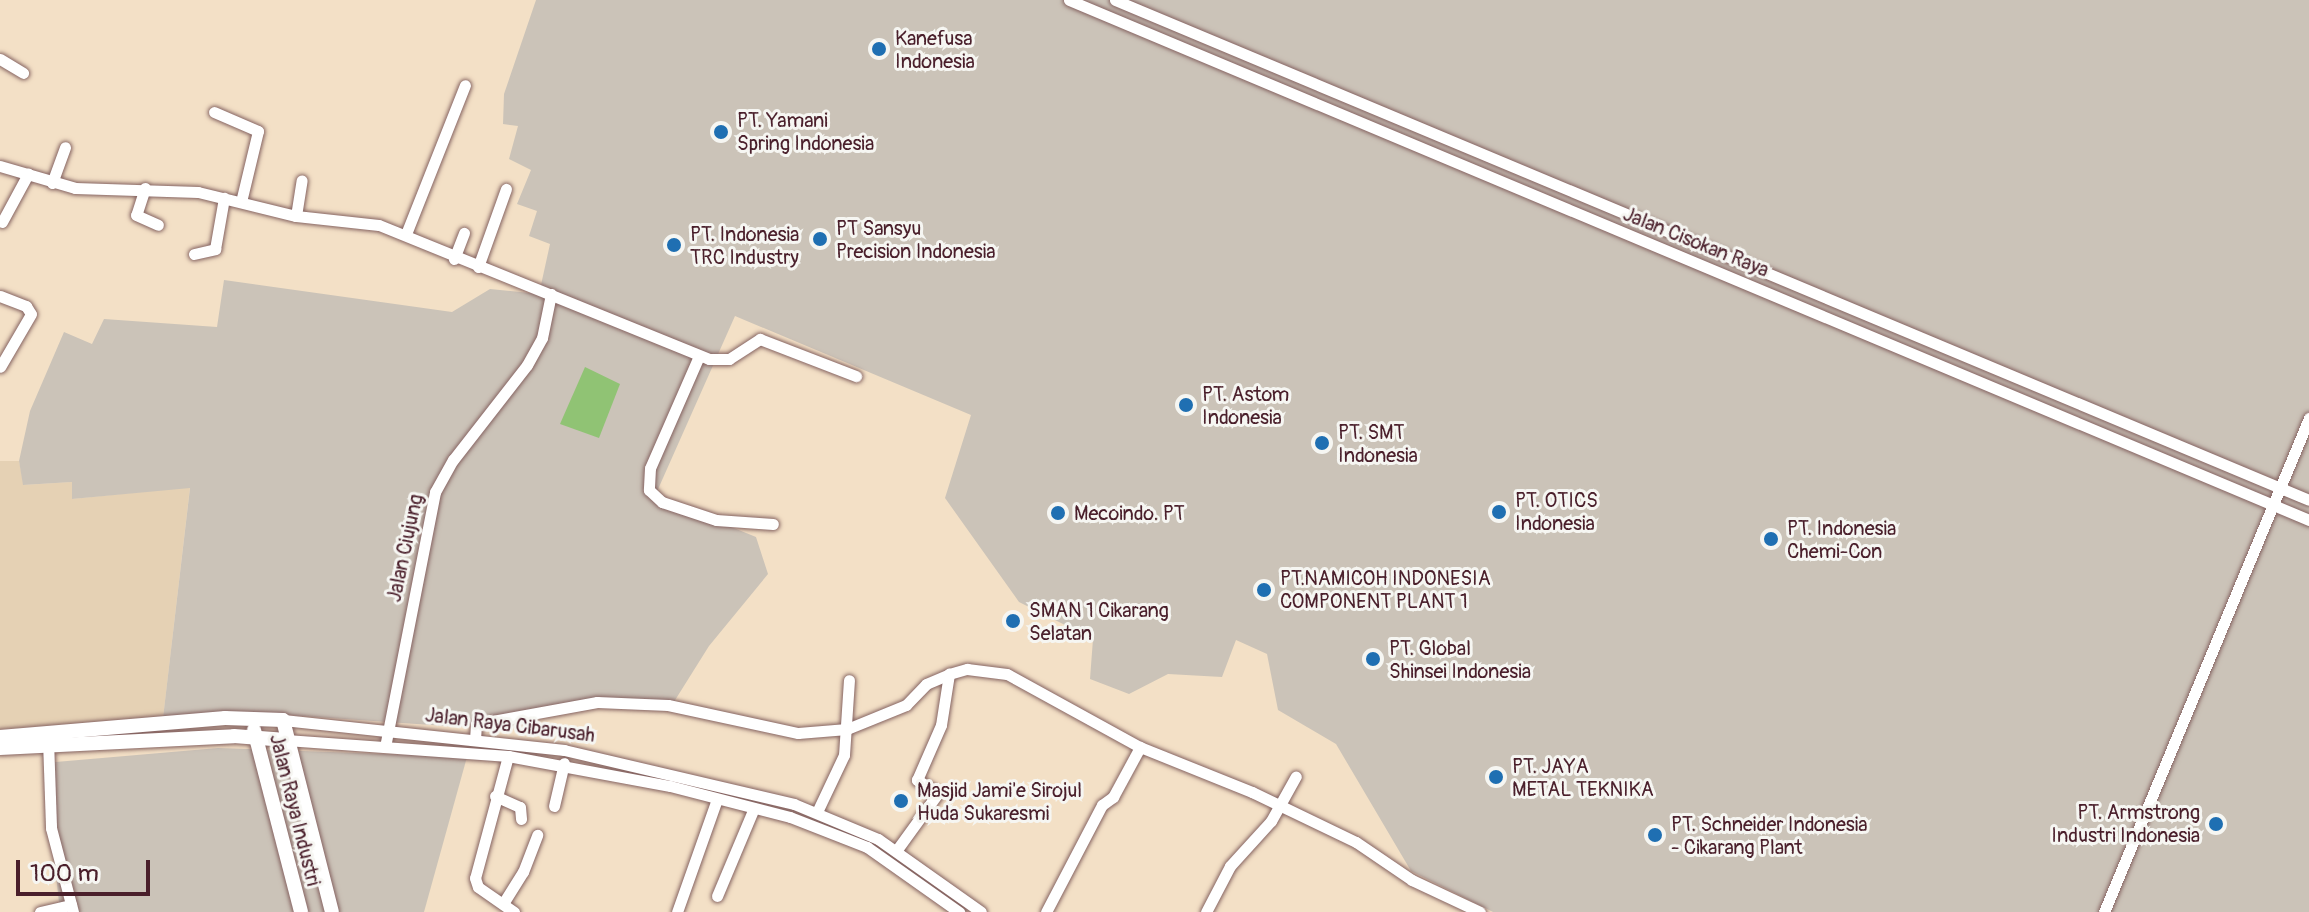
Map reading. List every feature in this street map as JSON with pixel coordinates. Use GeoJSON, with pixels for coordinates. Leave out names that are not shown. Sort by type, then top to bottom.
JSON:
{"type":"FeatureCollection","features":[{"type":"Feature","properties":{"kind":"main road","name":"Jalan Raya Cibarusah"},"geometry":{"type":"LineString","coordinates":[[0,748],[252,718],[283,720]]}},
{"type":"Feature","properties":{"kind":"main road","name":"Jalan Raya Industri"},"geometry":{"type":"LineString","coordinates":[[252,718],[301,912]]}},
{"type":"Feature","properties":{"kind":"main road","name":"Jalan Raya Industri"},"geometry":{"type":"LineString","coordinates":[[283,720],[332,912]]}},
{"type":"Feature","properties":{"kind":"main road","name":"Jalan Raya Cibarusah"},"geometry":{"type":"LineString","coordinates":[[0,737],[48,740],[256,737],[286,740]]}},
{"type":"Feature","properties":{"kind":"street","name":"Jalan Cisokan Raya"},"geometry":{"type":"LineString","coordinates":[[1069,0],[2309,520]]}},
{"type":"Feature","properties":{"kind":"street","name":"Jalan Cisokan Raya"},"geometry":{"type":"LineString","coordinates":[[1115,0],[2309,500]]}},
{"type":"Feature","properties":{"kind":"street"},"geometry":{"type":"LineString","coordinates":[[0,59],[23,73]]}},
{"type":"Feature","properties":{"kind":"street"},"geometry":{"type":"LineString","coordinates":[[406,234],[465,85]]}},
{"type":"Feature","properties":{"kind":"street"},"geometry":{"type":"LineString","coordinates":[[214,112],[258,131],[241,202]]}},
{"type":"Feature","properties":{"kind":"street"},"geometry":{"type":"LineString","coordinates":[[52,183],[65,147]]}},
{"type":"Feature","properties":{"kind":"street"},"geometry":{"type":"LineString","coordinates":[[0,166],[52,183],[85,189],[145,188],[224,198],[296,216],[379,225],[406,234],[454,259],[551,294],[699,356],[729,359],[760,339],[856,376]]}},
{"type":"Feature","properties":{"kind":"street"},"geometry":{"type":"LineString","coordinates":[[2,222],[28,174]]}},
{"type":"Feature","properties":{"kind":"street"},"geometry":{"type":"LineString","coordinates":[[296,216],[302,180]]}},
{"type":"Feature","properties":{"kind":"street"},"geometry":{"type":"LineString","coordinates":[[145,188],[136,215],[158,225]]}},
{"type":"Feature","properties":{"kind":"street"},"geometry":{"type":"LineString","coordinates":[[478,267],[506,189]]}},
{"type":"Feature","properties":{"kind":"street"},"geometry":{"type":"LineString","coordinates":[[194,254],[215,249],[224,198]]}},
{"type":"Feature","properties":{"kind":"street"},"geometry":{"type":"LineString","coordinates":[[454,259],[464,233]]}},
{"type":"Feature","properties":{"kind":"street","name":"Jalan Ciujung"},"geometry":{"type":"LineString","coordinates":[[385,747],[435,492],[453,460],[527,365],[542,338],[551,294]]}},
{"type":"Feature","properties":{"kind":"street"},"geometry":{"type":"LineString","coordinates":[[0,296],[26,306],[31,314],[0,367]]}},
{"type":"Feature","properties":{"kind":"street"},"geometry":{"type":"LineString","coordinates":[[699,356],[647,484],[662,502],[683,510],[716,520],[773,524]]}},
{"type":"Feature","properties":{"kind":"street"},"geometry":{"type":"LineString","coordinates":[[2104,912],[2309,418]]}},
{"type":"Feature","properties":{"kind":"street"},"geometry":{"type":"LineString","coordinates":[[475,739],[476,724],[597,702],[668,705],[798,733],[847,729],[906,705],[926,684],[949,674],[967,669],[1007,674],[1140,747],[1281,806],[1356,842],[1427,889],[1480,912]]}},
{"type":"Feature","properties":{"kind":"street"},"geometry":{"type":"LineString","coordinates":[[896,851],[938,793],[917,780],[941,725],[949,674]]}},
{"type":"Feature","properties":{"kind":"street"},"geometry":{"type":"LineString","coordinates":[[817,812],[842,762],[849,680]]}},
{"type":"Feature","properties":{"kind":"street","name":"Jalan Raya Cibarusah"},"geometry":{"type":"LineString","coordinates":[[283,720],[475,739],[601,757],[817,812],[878,846],[959,912]]}},
{"type":"Feature","properties":{"kind":"street"},"geometry":{"type":"LineString","coordinates":[[40,912],[72,909],[51,828],[48,740]]}},
{"type":"Feature","properties":{"kind":"street","name":"Jalan Raya Cibarusah"},"geometry":{"type":"LineString","coordinates":[[286,740],[564,763],[754,808],[896,851],[981,912]]}},
{"type":"Feature","properties":{"kind":"street"},"geometry":{"type":"LineString","coordinates":[[1046,912],[1102,805],[1113,797],[1140,747]]}},
{"type":"Feature","properties":{"kind":"street"},"geometry":{"type":"LineString","coordinates":[[508,756],[475,878],[478,887],[504,902],[514,912]]}},
{"type":"Feature","properties":{"kind":"street"},"geometry":{"type":"LineString","coordinates":[[554,806],[564,763]]}},
{"type":"Feature","properties":{"kind":"street"},"geometry":{"type":"LineString","coordinates":[[1206,912],[1230,866],[1281,806],[1296,776]]}},
{"type":"Feature","properties":{"kind":"street"},"geometry":{"type":"LineString","coordinates":[[495,796],[520,807],[521,819]]}},
{"type":"Feature","properties":{"kind":"street"},"geometry":{"type":"LineString","coordinates":[[677,912],[717,799]]}},
{"type":"Feature","properties":{"kind":"street"},"geometry":{"type":"LineString","coordinates":[[717,896],[754,808]]}},
{"type":"Feature","properties":{"kind":"street"},"geometry":{"type":"LineString","coordinates":[[825,830],[829,817]]}},
{"type":"Feature","properties":{"kind":"street"},"geometry":{"type":"LineString","coordinates":[[504,902],[523,872],[537,835]]}},
{"type":"Feature","properties":{"kind":"shaded area"},"geometry":{"type":"Polygon","coordinates":[[[536,0],[2309,0],[2309,912],[1493,912],[1411,871],[1336,744],[1278,710],[1267,654],[1236,640],[1222,677],[1168,674],[1129,694],[1090,679],[1093,639],[1019,602],[945,498],[971,415],[735,316],[655,496],[756,537],[768,574],[709,646],[672,705],[597,702],[460,727],[243,712],[163,718],[190,488],[72,499],[72,482],[23,485],[19,461],[30,411],[64,332],[92,344],[104,319],[217,327],[224,280],[452,312],[490,289],[539,294],[550,244],[529,236],[537,211],[517,204],[531,170],[509,159],[518,126],[503,124],[504,94],[536,0]]]}},
{"type":"Feature","properties":{"kind":"shaded area"},"geometry":{"type":"Polygon","coordinates":[[[0,461],[19,461],[24,485],[72,482],[72,499],[190,487],[163,718],[0,729],[0,461]]]}},
{"type":"Feature","properties":{"kind":"shaded area"},"geometry":{"type":"Polygon","coordinates":[[[218,748],[467,757],[424,912],[60,912],[44,763],[218,748]]]}},
{"type":"Feature","properties":{"kind":"green space"},"geometry":{"type":"Polygon","coordinates":[[[585,367],[620,384],[599,438],[560,424],[585,367]]]}},
{"type":"Feature","properties":{"kind":"place","name":"Kanefusa Indonesia"},"geometry":{"type":"Point","coordinates":[879,49]}},
{"type":"Feature","properties":{"kind":"place","name":"PT. Yamani Spring Indonesia"},"geometry":{"type":"Point","coordinates":[721,132]}},
{"type":"Feature","properties":{"kind":"place","name":"PT Sansyu Precision Indonesia"},"geometry":{"type":"Point","coordinates":[820,239]}},
{"type":"Feature","properties":{"kind":"place","name":"PT. Indonesia TRC Industry"},"geometry":{"type":"Point","coordinates":[674,245]}},
{"type":"Feature","properties":{"kind":"place","name":"PT. Astom Indonesia"},"geometry":{"type":"Point","coordinates":[1186,405]}},
{"type":"Feature","properties":{"kind":"place","name":"PT. SMT Indonesia"},"geometry":{"type":"Point","coordinates":[1322,443]}},
{"type":"Feature","properties":{"kind":"place","name":"PT. OTICS Indonesia"},"geometry":{"type":"Point","coordinates":[1499,512]}},
{"type":"Feature","properties":{"kind":"place","name":"Mecoindo. PT"},"geometry":{"type":"Point","coordinates":[1058,513]}},
{"type":"Feature","properties":{"kind":"place","name":"PT. Indonesia Chemi-Con"},"geometry":{"type":"Point","coordinates":[1771,539]}},
{"type":"Feature","properties":{"kind":"place","name":"PT.NAMICOH INDONESIA COMPONENT PLANT 1"},"geometry":{"type":"Point","coordinates":[1264,590]}},
{"type":"Feature","properties":{"kind":"place","name":"SMAN 1 Cikarang Selatan"},"geometry":{"type":"Point","coordinates":[1013,621]}},
{"type":"Feature","properties":{"kind":"place","name":"PT. Global Shinsei Indonesia"},"geometry":{"type":"Point","coordinates":[1373,659]}},
{"type":"Feature","properties":{"kind":"place","name":"PT. JAYA METAL TEKNIKA"},"geometry":{"type":"Point","coordinates":[1496,777]}},
{"type":"Feature","properties":{"kind":"place","name":"Masjid Jami'e Sirojul Huda Sukaresmi"},"geometry":{"type":"Point","coordinates":[901,801]}},
{"type":"Feature","properties":{"kind":"place","name":"PT. Armstrong Industri Indonesia"},"geometry":{"type":"Point","coordinates":[2216,824]}},
{"type":"Feature","properties":{"kind":"place","name":"PT. Schneider Indonesia - Cikarang Plant"},"geometry":{"type":"Point","coordinates":[1655,835]}}]}
